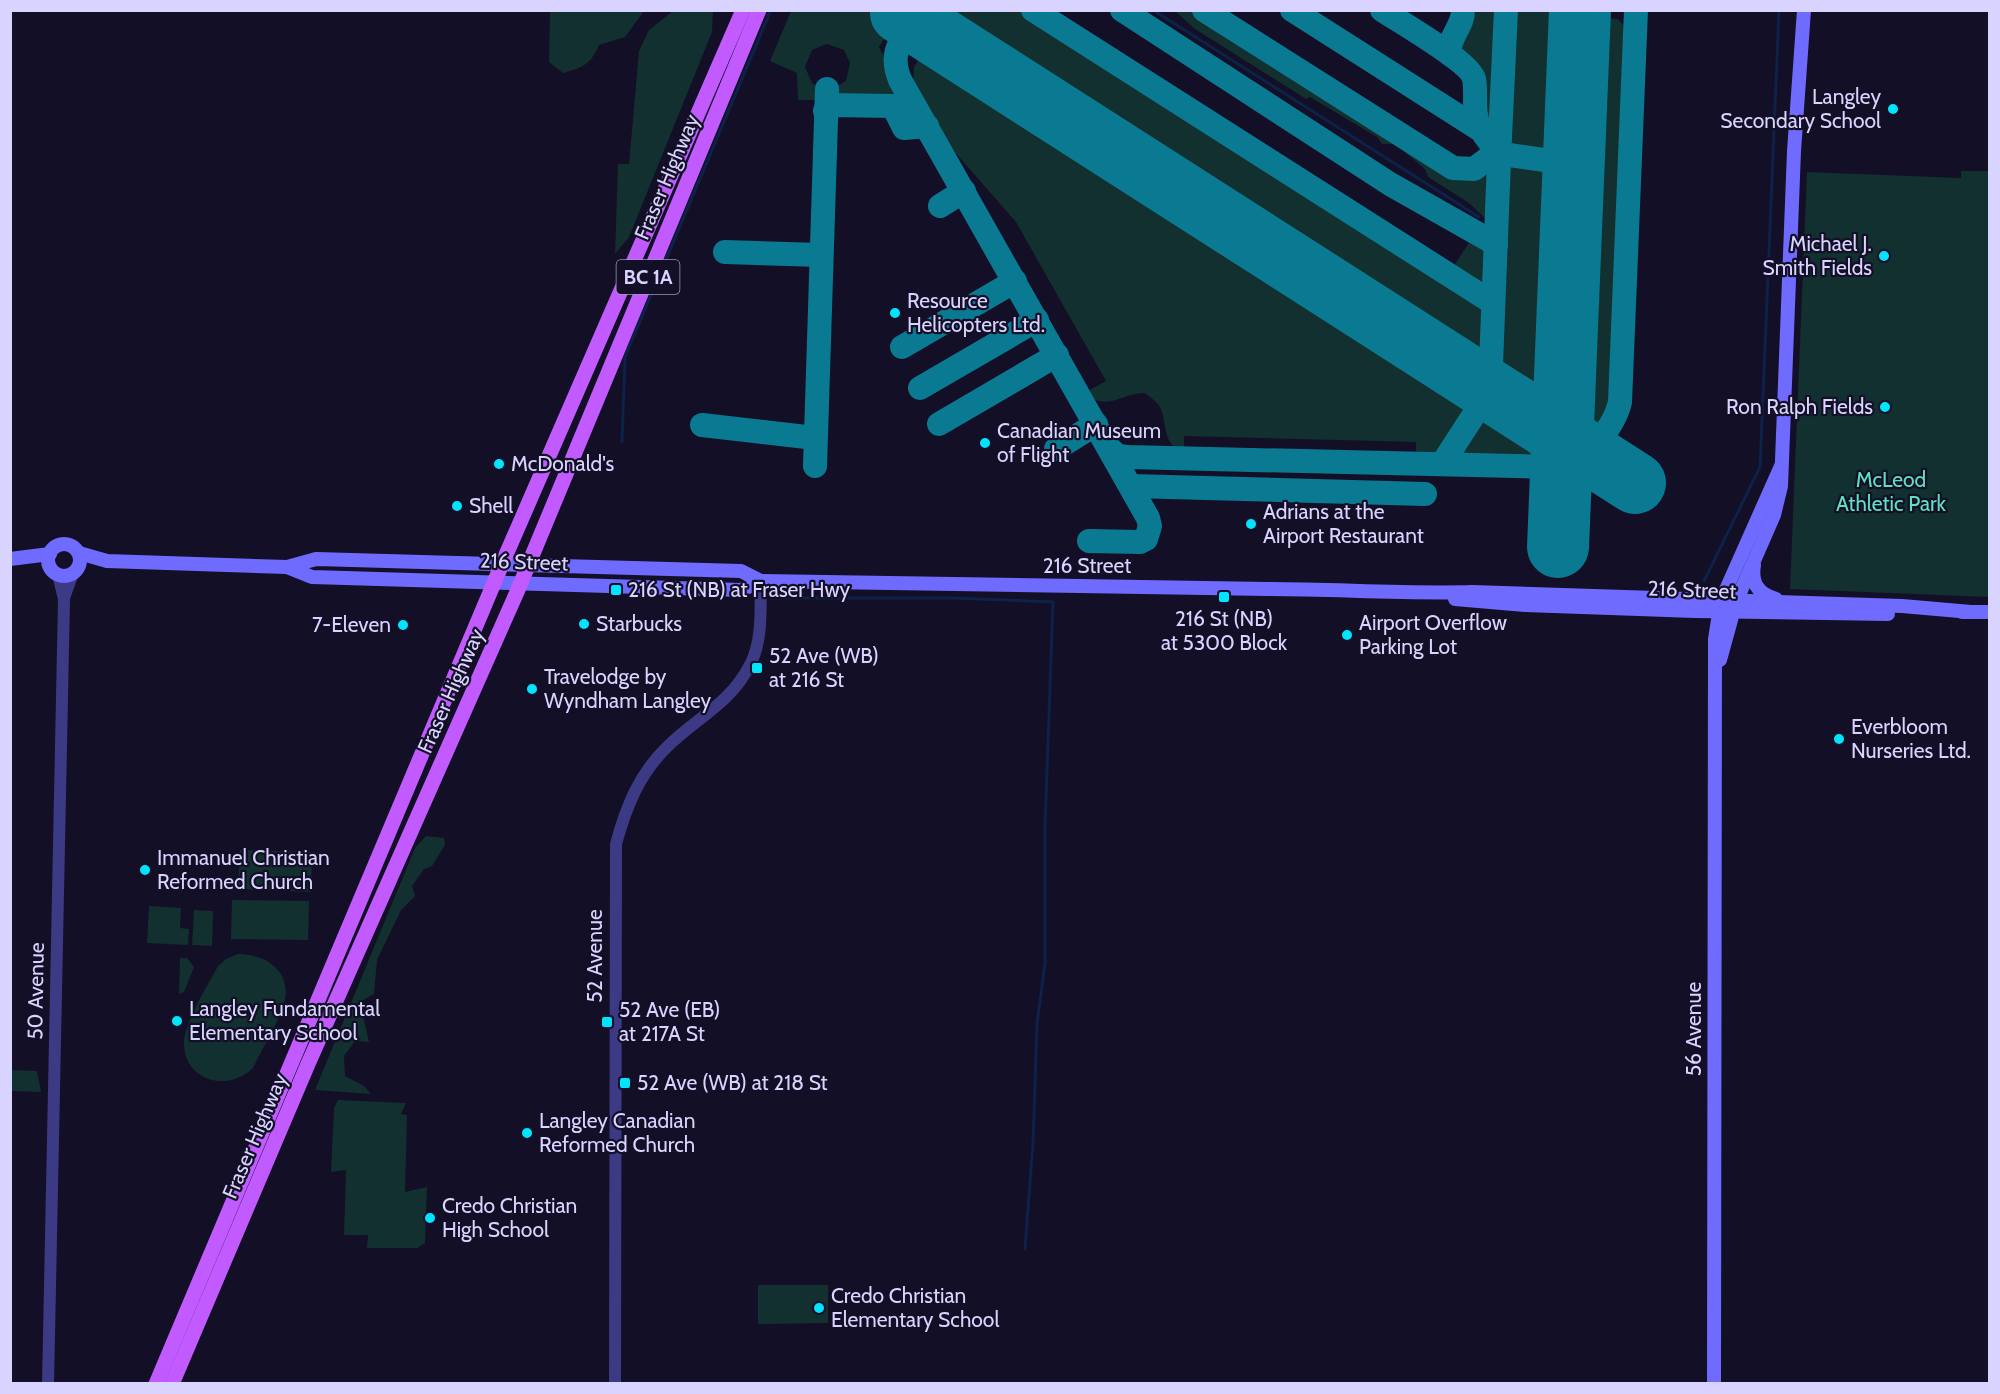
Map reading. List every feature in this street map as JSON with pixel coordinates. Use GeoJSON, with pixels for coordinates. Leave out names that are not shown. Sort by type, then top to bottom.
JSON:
{"type":"FeatureCollection","features":[{"type":"Feature","properties":{"kind":"main road","name":"Fraser Highway"},"geometry":{"type":"LineString","coordinates":[[156,1383],[494,582],[743,10]]}},
{"type":"Feature","properties":{"kind":"main road","name":"Fraser Highway"},"geometry":{"type":"LineString","coordinates":[[172,1383],[304,1075],[528,565],[759,10]]}},
{"type":"Feature","properties":{"kind":"main road","name":"56 Avenue"},"geometry":{"type":"LineString","coordinates":[[1716,674],[1735,607],[1774,514],[1781,486],[1794,151],[1803,10]]}},
{"type":"Feature","properties":{"kind":"main road","name":"56 Avenue"},"geometry":{"type":"LineString","coordinates":[[1714,1383],[1715,639],[1719,606],[1781,466]]}},
{"type":"Feature","properties":{"kind":"main road"},"geometry":{"type":"LineString","coordinates":[[17,559],[52,565],[75,572],[80,562],[79,553],[73,547],[65,544],[57,546],[52,565]]}},
{"type":"Feature","properties":{"kind":"main road","name":"216 Street"},"geometry":{"type":"LineString","coordinates":[[79,553],[107,561],[287,567],[316,559],[741,571],[760,581],[1345,590],[1413,594],[1472,592],[1857,615],[1989,612]]}},
{"type":"Feature","properties":{"kind":"main road"},"geometry":{"type":"LineString","coordinates":[[1756,554],[1753,573],[1757,588],[1768,597],[1793,603]]}},
{"type":"Feature","properties":{"kind":"main road","name":"216 Street"},"geometry":{"type":"LineString","coordinates":[[75,572],[107,561]]}},
{"type":"Feature","properties":{"kind":"main road","name":"216 Street"},"geometry":{"type":"LineString","coordinates":[[287,567],[312,577],[741,590],[760,581]]}},
{"type":"Feature","properties":{"kind":"main road","name":"216 Street"},"geometry":{"type":"LineString","coordinates":[[1735,607],[1793,603],[1902,606],[1971,612]]}},
{"type":"Feature","properties":{"kind":"street","name":"50 Avenue"},"geometry":{"type":"LineString","coordinates":[[48,1383],[64,599],[52,565]]}},
{"type":"Feature","properties":{"kind":"street","name":"50 Avenue"},"geometry":{"type":"LineString","coordinates":[[64,599],[75,572]]}},
{"type":"Feature","properties":{"kind":"street","name":"52 Avenue"},"geometry":{"type":"LineString","coordinates":[[615,1383],[616,844],[631,797],[654,760],[668,745],[729,697],[752,662],[760,635],[760,581]]}},
{"type":"Feature","properties":{"kind":"green space"},"geometry":{"type":"Polygon","coordinates":[[[550,10],[644,11],[625,37],[599,45],[593,57],[586,64],[563,73],[549,62],[550,10]]]}},
{"type":"Feature","properties":{"kind":"green space"},"geometry":{"type":"Polygon","coordinates":[[[1477,10],[1564,11],[1558,152],[1555,155],[1512,149],[1488,127],[1482,113],[1479,71],[1455,51],[1477,10]]]}},
{"type":"Feature","properties":{"kind":"green space"},"geometry":{"type":"Polygon","coordinates":[[[673,11],[713,11],[712,32],[629,237],[615,254],[618,164],[629,164],[639,51],[649,30],[673,11]]]}},
{"type":"Feature","properties":{"kind":"green space"},"geometry":{"type":"Polygon","coordinates":[[[791,11],[902,11],[879,47],[903,95],[898,101],[833,98],[832,89],[846,81],[850,63],[844,50],[827,44],[812,50],[805,67],[812,83],[823,89],[822,100],[798,100],[797,73],[770,61],[791,11]]]}},
{"type":"Feature","properties":{"kind":"green space"},"geometry":{"type":"Polygon","coordinates":[[[948,11],[1026,11],[1488,305],[1485,368],[953,27],[948,11]]]}},
{"type":"Feature","properties":{"kind":"green space"},"geometry":{"type":"Polygon","coordinates":[[[1175,11],[1199,11],[1451,171],[1469,174],[1494,162],[1492,225],[1469,203],[1428,177],[1425,169],[1395,144],[1382,144],[1377,137],[1310,97],[1306,99],[1195,29],[1175,11]]]}},
{"type":"Feature","properties":{"kind":"green space"},"geometry":{"type":"Polygon","coordinates":[[[1608,18],[1618,19],[1630,33],[1615,405],[1590,435],[1579,428],[1595,29],[1608,18]]]}},
{"type":"Feature","properties":{"kind":"green space"},"geometry":{"type":"Polygon","coordinates":[[[935,53],[1478,399],[1441,457],[1416,456],[1416,442],[1184,436],[1184,450],[1172,444],[1166,433],[1160,407],[1145,393],[1106,402],[1093,399],[1088,391],[1106,381],[1016,222],[945,141],[913,86],[914,67],[921,55],[935,53]]]}},
{"type":"Feature","properties":{"kind":"green space"},"geometry":{"type":"Polygon","coordinates":[[[1512,160],[1555,167],[1558,172],[1547,408],[1496,375],[1506,164],[1512,160]]]}},
{"type":"Feature","properties":{"kind":"green space","name":"McLeod Athletic Park"},"geometry":{"type":"Polygon","coordinates":[[[1961,171],[1989,171],[1989,597],[1790,589],[1807,172],[1961,178],[1961,171]]]}},
{"type":"Feature","properties":{"kind":"green space"},"geometry":{"type":"Polygon","coordinates":[[[1473,237],[1491,248],[1490,281],[1487,284],[1474,285],[1451,270],[1473,237]]]}},
{"type":"Feature","properties":{"kind":"green space"},"geometry":{"type":"Polygon","coordinates":[[[1488,405],[1547,443],[1544,460],[1453,457],[1488,405]]]}},
{"type":"Feature","properties":{"kind":"green space"},"geometry":{"type":"Polygon","coordinates":[[[426,836],[444,838],[445,845],[432,866],[424,869],[412,886],[415,896],[401,910],[377,960],[374,994],[360,1002],[369,1042],[355,1041],[344,1056],[345,1076],[364,1086],[371,1094],[315,1090],[415,848],[426,836]]]}},
{"type":"Feature","properties":{"kind":"green space"},"geometry":{"type":"Polygon","coordinates":[[[240,850],[312,852],[311,892],[238,889],[240,850]]]}},
{"type":"Feature","properties":{"kind":"green space"},"geometry":{"type":"Polygon","coordinates":[[[232,900],[309,901],[308,940],[231,939],[232,900]]]}},
{"type":"Feature","properties":{"kind":"green space"},"geometry":{"type":"Polygon","coordinates":[[[149,906],[181,908],[180,928],[189,929],[188,945],[147,943],[149,906]]]}},
{"type":"Feature","properties":{"kind":"green space"},"geometry":{"type":"Polygon","coordinates":[[[194,910],[213,911],[212,946],[192,945],[194,910]]]}},
{"type":"Feature","properties":{"kind":"green space"},"geometry":{"type":"Polygon","coordinates":[[[238,954],[257,957],[273,965],[283,979],[285,999],[276,1024],[253,1068],[243,1076],[232,1080],[209,1079],[199,1074],[191,1066],[186,1055],[185,1033],[218,966],[226,959],[238,954]]]}},
{"type":"Feature","properties":{"kind":"green space"},"geometry":{"type":"Polygon","coordinates":[[[180,958],[187,958],[194,967],[184,992],[179,994],[180,958]]]}},
{"type":"Feature","properties":{"kind":"green space"},"geometry":{"type":"Polygon","coordinates":[[[11,1070],[37,1071],[41,1092],[11,1091],[11,1070]]]}},
{"type":"Feature","properties":{"kind":"green space"},"geometry":{"type":"Polygon","coordinates":[[[338,1100],[406,1103],[401,1114],[407,1115],[405,1192],[427,1187],[425,1243],[417,1248],[367,1248],[368,1235],[344,1235],[346,1170],[331,1172],[334,1108],[338,1100]]]}},
{"type":"Feature","properties":{"kind":"green space"},"geometry":{"type":"Polygon","coordinates":[[[758,1285],[828,1285],[828,1323],[758,1324],[758,1285]]]}},
{"type":"Feature","properties":{"kind":"waterway"},"geometry":{"type":"LineString","coordinates":[[622,442],[625,357],[771,10]]}},
{"type":"Feature","properties":{"kind":"waterway"},"geometry":{"type":"LineString","coordinates":[[1153,10],[1479,217]]}},
{"type":"Feature","properties":{"kind":"waterway"},"geometry":{"type":"LineString","coordinates":[[1704,581],[1760,467],[1779,10]]}},
{"type":"Feature","properties":{"kind":"waterway"},"geometry":{"type":"LineString","coordinates":[[771,598],[952,598],[1053,602],[1045,827],[1045,963],[1037,1024],[1033,1143],[1025,1249]]}},
{"type":"Feature","properties":{"kind":"taxiway"},"geometry":{"type":"LineString","coordinates":[[1033,10],[1493,303]]}},
{"type":"Feature","properties":{"kind":"taxiway"},"geometry":{"type":"LineString","coordinates":[[1122,10],[1390,184],[1496,244]]}},
{"type":"Feature","properties":{"kind":"taxiway"},"geometry":{"type":"LineString","coordinates":[[1204,10],[1453,168],[1474,169],[1495,153],[1573,164]]}},
{"type":"Feature","properties":{"kind":"taxiway"},"geometry":{"type":"LineString","coordinates":[[1292,10],[1482,131]]}},
{"type":"Feature","properties":{"kind":"taxiway"},"geometry":{"type":"LineString","coordinates":[[1382,10],[1448,53],[1470,72],[1474,79],[1477,120],[1499,160],[1490,390],[1442,464]]}},
{"type":"Feature","properties":{"kind":"taxiway"},"geometry":{"type":"LineString","coordinates":[[1451,55],[1450,44],[1461,22],[1463,10]]}},
{"type":"Feature","properties":{"kind":"taxiway"},"geometry":{"type":"LineString","coordinates":[[1499,158],[1506,10]]}},
{"type":"Feature","properties":{"kind":"taxiway"},"geometry":{"type":"LineString","coordinates":[[1110,449],[1118,456],[1128,457],[1553,467],[1575,461],[1585,454],[1611,424],[1620,402],[1636,10]]}},
{"type":"Feature","properties":{"kind":"taxiway"},"geometry":{"type":"LineString","coordinates":[[935,34],[914,31],[902,40],[896,59],[900,80],[1148,518],[1150,526],[1146,539],[1140,542],[1089,541]]}},
{"type":"Feature","properties":{"kind":"taxiway"},"geometry":{"type":"LineString","coordinates":[[815,466],[827,89]]}},
{"type":"Feature","properties":{"kind":"taxiway"},"geometry":{"type":"LineString","coordinates":[[825,111],[829,105],[893,106],[904,128],[927,126]]}},
{"type":"Feature","properties":{"kind":"taxiway"},"geometry":{"type":"LineString","coordinates":[[940,206],[964,191]]}},
{"type":"Feature","properties":{"kind":"taxiway"},"geometry":{"type":"LineString","coordinates":[[725,252],[821,255]]}},
{"type":"Feature","properties":{"kind":"taxiway"},"geometry":{"type":"LineString","coordinates":[[902,347],[1015,281]]}},
{"type":"Feature","properties":{"kind":"taxiway"},"geometry":{"type":"LineString","coordinates":[[920,388],[1037,320]]}},
{"type":"Feature","properties":{"kind":"taxiway"},"geometry":{"type":"LineString","coordinates":[[939,424],[1057,355]]}},
{"type":"Feature","properties":{"kind":"taxiway"},"geometry":{"type":"LineString","coordinates":[[1056,449],[1096,424]]}},
{"type":"Feature","properties":{"kind":"taxiway"},"geometry":{"type":"LineString","coordinates":[[702,425],[815,438]]}},
{"type":"Feature","properties":{"kind":"taxiway"},"geometry":{"type":"LineString","coordinates":[[1131,486],[1425,494]]}},
{"type":"Feature","properties":{"kind":"runway"},"geometry":{"type":"LineString","coordinates":[[1558,547],[1580,10]]}},
{"type":"Feature","properties":{"kind":"runway"},"geometry":{"type":"LineString","coordinates":[[901,13],[1635,483]]}},
{"type":"Feature","properties":{"kind":"place","name":"Langley Secondary School"},"geometry":{"type":"Point","coordinates":[1893,109]}},
{"type":"Feature","properties":{"kind":"place","name":"Michael J. Smith Fields"},"geometry":{"type":"Point","coordinates":[1884,256]}},
{"type":"Feature","properties":{"kind":"place","name":"Resource Helicopters Ltd."},"geometry":{"type":"Point","coordinates":[895,313]}},
{"type":"Feature","properties":{"kind":"place","name":"Ron Ralph Fields"},"geometry":{"type":"Point","coordinates":[1885,407]}},
{"type":"Feature","properties":{"kind":"place","name":"Canadian Museum of Flight"},"geometry":{"type":"Point","coordinates":[985,443]}},
{"type":"Feature","properties":{"kind":"place","name":"McDonald's"},"geometry":{"type":"Point","coordinates":[499,464]}},
{"type":"Feature","properties":{"kind":"place","name":"Shell"},"geometry":{"type":"Point","coordinates":[457,506]}},
{"type":"Feature","properties":{"kind":"place","name":"Adrians at the Airport Restaurant"},"geometry":{"type":"Point","coordinates":[1251,524]}},
{"type":"Feature","properties":{"kind":"place","name":"216 St (NB) at Fraser Hwy"},"geometry":{"type":"Point","coordinates":[616,590]}},
{"type":"Feature","properties":{"kind":"place","name":"216 St (NB) at 5300 Block"},"geometry":{"type":"Point","coordinates":[1224,597]}},
{"type":"Feature","properties":{"kind":"place","name":"Starbucks"},"geometry":{"type":"Point","coordinates":[584,624]}},
{"type":"Feature","properties":{"kind":"place","name":"7-Eleven"},"geometry":{"type":"Point","coordinates":[403,625]}},
{"type":"Feature","properties":{"kind":"place","name":"Airport Overflow Parking Lot"},"geometry":{"type":"Point","coordinates":[1347,635]}},
{"type":"Feature","properties":{"kind":"place","name":"52 Ave (WB) at 216 St"},"geometry":{"type":"Point","coordinates":[757,668]}},
{"type":"Feature","properties":{"kind":"place","name":"Travelodge by Wyndham Langley"},"geometry":{"type":"Point","coordinates":[532,689]}},
{"type":"Feature","properties":{"kind":"place","name":"Everbloom Nurseries Ltd."},"geometry":{"type":"Point","coordinates":[1839,739]}},
{"type":"Feature","properties":{"kind":"place","name":"Immanuel Christian Reformed Church"},"geometry":{"type":"Point","coordinates":[145,870]}},
{"type":"Feature","properties":{"kind":"place","name":"Langley Fundamental Elementary School"},"geometry":{"type":"Point","coordinates":[177,1021]}},
{"type":"Feature","properties":{"kind":"place","name":"52 Ave (EB) at 217A St"},"geometry":{"type":"Point","coordinates":[607,1022]}},
{"type":"Feature","properties":{"kind":"place","name":"52 Ave (WB) at 218 St"},"geometry":{"type":"Point","coordinates":[625,1083]}},
{"type":"Feature","properties":{"kind":"place","name":"Langley Canadian Reformed Church"},"geometry":{"type":"Point","coordinates":[527,1133]}},
{"type":"Feature","properties":{"kind":"place","name":"Credo Christian High School"},"geometry":{"type":"Point","coordinates":[430,1218]}},
{"type":"Feature","properties":{"kind":"place","name":"Credo Christian Elementary School"},"geometry":{"type":"Point","coordinates":[819,1308]}}]}
